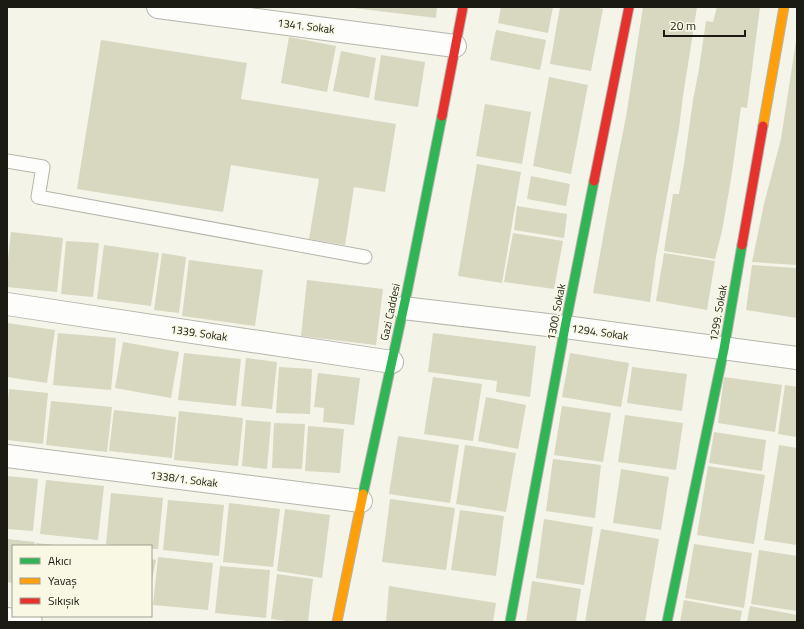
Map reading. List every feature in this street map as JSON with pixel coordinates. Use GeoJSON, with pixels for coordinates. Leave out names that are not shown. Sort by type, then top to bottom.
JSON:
{"type":"FeatureCollection","features":[{"type":"Feature","properties":{"kind":"street","name":"1341. Sokak"},"geometry":{"type":"LineString","coordinates":[[158,7],[455,46]]}},
{"type":"Feature","properties":{"kind":"street","name":"Gazi Caddesi"},"geometry":{"type":"LineString","coordinates":[[337,622],[361,501],[392,362],[463,7]]}},
{"type":"Feature","properties":{"kind":"street","name":"1300. Sokak"},"geometry":{"type":"LineString","coordinates":[[510,622],[565,327],[629,7]]}},
{"type":"Feature","properties":{"kind":"street","name":"1299. Sokak"},"geometry":{"type":"LineString","coordinates":[[667,622],[724,349],[784,7]]}},
{"type":"Feature","properties":{"kind":"street","name":"1339. Sokak"},"geometry":{"type":"LineString","coordinates":[[7,304],[392,362]]}},
{"type":"Feature","properties":{"kind":"street","name":"1294. Sokak"},"geometry":{"type":"LineString","coordinates":[[403,308],[565,327],[797,358]]}},
{"type":"Feature","properties":{"kind":"street","name":"1338/1. Sokak"},"geometry":{"type":"LineString","coordinates":[[7,456],[361,501]]}},
{"type":"Feature","properties":{"kind":"street"},"geometry":{"type":"LineString","coordinates":[[7,619],[31,622]]}},
{"type":"Feature","properties":{"kind":"lane"},"geometry":{"type":"LineString","coordinates":[[7,161],[43,167],[38,197],[365,257]]}},
{"type":"Feature","properties":{"kind":"building"},"geometry":{"type":"Polygon","coordinates":[[[437,7],[436,18],[354,8],[437,7]]]}},
{"type":"Feature","properties":{"kind":"building"},"geometry":{"type":"Polygon","coordinates":[[[501,7],[553,7],[548,33],[498,23],[501,7]]]}},
{"type":"Feature","properties":{"kind":"building"},"geometry":{"type":"Polygon","coordinates":[[[560,7],[593,7],[603,9],[591,71],[550,64],[560,7]]]}},
{"type":"Feature","properties":{"kind":"building"},"geometry":{"type":"Polygon","coordinates":[[[643,7],[697,7],[679,128],[656,257],[650,302],[593,293],[626,117],[643,7]]]}},
{"type":"Feature","properties":{"kind":"building"},"geometry":{"type":"Polygon","coordinates":[[[717,7],[760,7],[747,108],[741,107],[732,173],[722,231],[715,259],[664,251],[673,194],[679,194],[706,21],[713,22],[717,7]]]}},
{"type":"Feature","properties":{"kind":"building"},"geometry":{"type":"Polygon","coordinates":[[[496,30],[546,40],[540,70],[490,60],[496,30]]]}},
{"type":"Feature","properties":{"kind":"building"},"geometry":{"type":"Polygon","coordinates":[[[289,37],[336,46],[327,92],[281,83],[289,37]]]}},
{"type":"Feature","properties":{"kind":"building"},"geometry":{"type":"Polygon","coordinates":[[[101,40],[247,63],[241,99],[396,124],[385,192],[354,187],[345,245],[309,239],[319,179],[231,165],[223,212],[77,189],[101,40]]]}},
{"type":"Feature","properties":{"kind":"building"},"geometry":{"type":"Polygon","coordinates":[[[796,41],[797,265],[752,262],[764,204],[781,139],[796,41]]]}},
{"type":"Feature","properties":{"kind":"building"},"geometry":{"type":"Polygon","coordinates":[[[341,51],[376,58],[369,98],[333,91],[341,51]]]}},
{"type":"Feature","properties":{"kind":"building"},"geometry":{"type":"Polygon","coordinates":[[[381,55],[425,62],[418,107],[374,100],[381,55]]]}},
{"type":"Feature","properties":{"kind":"building"},"geometry":{"type":"Polygon","coordinates":[[[549,77],[588,85],[571,174],[533,166],[549,77]]]}},
{"type":"Feature","properties":{"kind":"building"},"geometry":{"type":"Polygon","coordinates":[[[485,104],[531,112],[522,164],[476,156],[485,104]]]}},
{"type":"Feature","properties":{"kind":"building"},"geometry":{"type":"Polygon","coordinates":[[[477,164],[521,172],[502,283],[458,276],[477,164]]]}},
{"type":"Feature","properties":{"kind":"building"},"geometry":{"type":"Polygon","coordinates":[[[531,176],[570,184],[566,206],[527,199],[531,176]]]}},
{"type":"Feature","properties":{"kind":"building"},"geometry":{"type":"Polygon","coordinates":[[[517,206],[567,214],[564,238],[514,230],[517,206]]]}},
{"type":"Feature","properties":{"kind":"building"},"geometry":{"type":"Polygon","coordinates":[[[11,232],[63,238],[57,292],[7,287],[7,269],[11,232]]]}},
{"type":"Feature","properties":{"kind":"building"},"geometry":{"type":"Polygon","coordinates":[[[513,233],[563,241],[554,289],[504,282],[513,233]]]}},
{"type":"Feature","properties":{"kind":"building"},"geometry":{"type":"Polygon","coordinates":[[[66,241],[99,243],[93,297],[61,294],[66,241]]]}},
{"type":"Feature","properties":{"kind":"building"},"geometry":{"type":"Polygon","coordinates":[[[104,245],[159,253],[151,306],[97,299],[104,245]]]}},
{"type":"Feature","properties":{"kind":"building"},"geometry":{"type":"Polygon","coordinates":[[[162,253],[186,257],[179,313],[154,310],[162,253]]]}},
{"type":"Feature","properties":{"kind":"building"},"geometry":{"type":"Polygon","coordinates":[[[664,253],[715,261],[707,310],[656,301],[664,253]]]}},
{"type":"Feature","properties":{"kind":"building"},"geometry":{"type":"Polygon","coordinates":[[[189,260],[263,270],[255,326],[182,316],[189,260]]]}},
{"type":"Feature","properties":{"kind":"building"},"geometry":{"type":"Polygon","coordinates":[[[752,265],[797,268],[797,318],[746,310],[752,265]]]}},
{"type":"Feature","properties":{"kind":"building"},"geometry":{"type":"Polygon","coordinates":[[[307,280],[383,289],[376,345],[301,336],[307,280]]]}},
{"type":"Feature","properties":{"kind":"building"},"geometry":{"type":"Polygon","coordinates":[[[7,323],[55,330],[47,383],[7,377],[7,323]]]}},
{"type":"Feature","properties":{"kind":"building"},"geometry":{"type":"Polygon","coordinates":[[[58,333],[116,338],[111,390],[53,385],[58,333]]]}},
{"type":"Feature","properties":{"kind":"building"},"geometry":{"type":"Polygon","coordinates":[[[433,333],[536,346],[530,397],[496,392],[497,381],[428,372],[433,333]]]}},
{"type":"Feature","properties":{"kind":"building"},"geometry":{"type":"Polygon","coordinates":[[[123,342],[179,352],[171,398],[115,388],[123,342]]]}},
{"type":"Feature","properties":{"kind":"building"},"geometry":{"type":"Polygon","coordinates":[[[184,353],[241,359],[236,406],[178,400],[184,353]]]}},
{"type":"Feature","properties":{"kind":"building"},"geometry":{"type":"Polygon","coordinates":[[[570,353],[629,363],[621,407],[562,397],[570,353]]]}},
{"type":"Feature","properties":{"kind":"building"},"geometry":{"type":"Polygon","coordinates":[[[246,358],[277,362],[272,409],[241,406],[246,358]]]}},
{"type":"Feature","properties":{"kind":"building"},"geometry":{"type":"Polygon","coordinates":[[[279,367],[312,369],[310,414],[276,413],[279,367]]]}},
{"type":"Feature","properties":{"kind":"building"},"geometry":{"type":"Polygon","coordinates":[[[632,367],[687,374],[682,411],[627,403],[632,367]]]}},
{"type":"Feature","properties":{"kind":"building"},"geometry":{"type":"Polygon","coordinates":[[[318,373],[360,378],[354,425],[323,422],[324,408],[314,407],[318,373]]]}},
{"type":"Feature","properties":{"kind":"building"},"geometry":{"type":"Polygon","coordinates":[[[433,377],[482,384],[473,441],[424,434],[433,377]]]}},
{"type":"Feature","properties":{"kind":"building"},"geometry":{"type":"Polygon","coordinates":[[[724,377],[782,385],[775,432],[718,423],[724,377]]]}},
{"type":"Feature","properties":{"kind":"building"},"geometry":{"type":"Polygon","coordinates":[[[785,385],[797,387],[797,437],[778,434],[785,385]]]}},
{"type":"Feature","properties":{"kind":"building"},"geometry":{"type":"Polygon","coordinates":[[[9,389],[48,393],[43,444],[7,440],[9,389]]]}},
{"type":"Feature","properties":{"kind":"building"},"geometry":{"type":"Polygon","coordinates":[[[486,397],[526,405],[518,449],[478,441],[486,397]]]}},
{"type":"Feature","properties":{"kind":"building"},"geometry":{"type":"Polygon","coordinates":[[[51,401],[112,407],[107,452],[46,445],[51,401]]]}},
{"type":"Feature","properties":{"kind":"building"},"geometry":{"type":"Polygon","coordinates":[[[562,406],[611,413],[603,462],[554,455],[562,406]]]}},
{"type":"Feature","properties":{"kind":"building"},"geometry":{"type":"Polygon","coordinates":[[[114,410],[176,417],[172,458],[109,451],[114,410]]]}},
{"type":"Feature","properties":{"kind":"building"},"geometry":{"type":"Polygon","coordinates":[[[179,411],[243,418],[238,466],[174,460],[179,411]]]}},
{"type":"Feature","properties":{"kind":"building"},"geometry":{"type":"Polygon","coordinates":[[[625,415],[683,423],[676,470],[618,462],[625,415]]]}},
{"type":"Feature","properties":{"kind":"building"},"geometry":{"type":"Polygon","coordinates":[[[246,420],[271,422],[267,469],[242,466],[246,420]]]}},
{"type":"Feature","properties":{"kind":"building"},"geometry":{"type":"Polygon","coordinates":[[[274,423],[305,424],[302,469],[272,468],[274,423]]]}},
{"type":"Feature","properties":{"kind":"building"},"geometry":{"type":"Polygon","coordinates":[[[308,426],[344,429],[340,473],[305,471],[308,426]]]}},
{"type":"Feature","properties":{"kind":"building"},"geometry":{"type":"Polygon","coordinates":[[[714,432],[766,440],[762,471],[709,463],[714,432]]]}},
{"type":"Feature","properties":{"kind":"building"},"geometry":{"type":"Polygon","coordinates":[[[398,436],[459,445],[450,503],[389,494],[398,436]]]}},
{"type":"Feature","properties":{"kind":"building"},"geometry":{"type":"Polygon","coordinates":[[[465,445],[516,453],[506,512],[456,504],[465,445]]]}},
{"type":"Feature","properties":{"kind":"building"},"geometry":{"type":"Polygon","coordinates":[[[779,445],[797,448],[797,545],[764,540],[779,445]]]}},
{"type":"Feature","properties":{"kind":"building"},"geometry":{"type":"Polygon","coordinates":[[[553,459],[601,465],[595,518],[546,511],[553,459]]]}},
{"type":"Feature","properties":{"kind":"building"},"geometry":{"type":"Polygon","coordinates":[[[708,466],[765,475],[754,544],[697,535],[708,466]]]}},
{"type":"Feature","properties":{"kind":"building"},"geometry":{"type":"Polygon","coordinates":[[[621,469],[669,477],[661,530],[613,523],[621,469]]]}},
{"type":"Feature","properties":{"kind":"building"},"geometry":{"type":"Polygon","coordinates":[[[7,476],[38,479],[33,531],[7,529],[7,476]]]}},
{"type":"Feature","properties":{"kind":"building"},"geometry":{"type":"Polygon","coordinates":[[[46,480],[104,486],[98,540],[40,534],[46,480]]]}},
{"type":"Feature","properties":{"kind":"building"},"geometry":{"type":"Polygon","coordinates":[[[111,493],[163,498],[158,549],[152,549],[152,545],[106,544],[111,493]]]}},
{"type":"Feature","properties":{"kind":"building"},"geometry":{"type":"Polygon","coordinates":[[[390,499],[455,508],[446,570],[382,562],[390,499]]]}},
{"type":"Feature","properties":{"kind":"building"},"geometry":{"type":"Polygon","coordinates":[[[168,500],[224,505],[219,556],[163,550],[168,500]]]}},
{"type":"Feature","properties":{"kind":"building"},"geometry":{"type":"Polygon","coordinates":[[[229,503],[280,509],[273,567],[223,562],[229,503]]]}},
{"type":"Feature","properties":{"kind":"building"},"geometry":{"type":"Polygon","coordinates":[[[285,509],[330,515],[322,578],[277,571],[285,509]]]}},
{"type":"Feature","properties":{"kind":"building"},"geometry":{"type":"Polygon","coordinates":[[[460,510],[504,516],[496,576],[451,570],[460,510]]]}},
{"type":"Feature","properties":{"kind":"building"},"geometry":{"type":"Polygon","coordinates":[[[544,519],[593,527],[584,585],[536,578],[544,519]]]}},
{"type":"Feature","properties":{"kind":"building"},"geometry":{"type":"Polygon","coordinates":[[[601,529],[659,539],[645,622],[585,622],[601,529]]]}},
{"type":"Feature","properties":{"kind":"building"},"geometry":{"type":"Polygon","coordinates":[[[7,539],[35,542],[34,545],[12,545],[12,583],[7,582],[7,539]]]}},
{"type":"Feature","properties":{"kind":"building"},"geometry":{"type":"Polygon","coordinates":[[[36,543],[55,545],[36,545],[36,543]]]}},
{"type":"Feature","properties":{"kind":"building"},"geometry":{"type":"Polygon","coordinates":[[[694,544],[752,553],[744,608],[685,598],[694,544]]]}},
{"type":"Feature","properties":{"kind":"building"},"geometry":{"type":"Polygon","coordinates":[[[759,550],[797,556],[797,611],[751,604],[759,550]]]}},
{"type":"Feature","properties":{"kind":"building"},"geometry":{"type":"Polygon","coordinates":[[[158,557],[213,563],[208,610],[153,605],[158,557]]]}},
{"type":"Feature","properties":{"kind":"building"},"geometry":{"type":"Polygon","coordinates":[[[152,559],[156,560],[152,580],[152,559]]]}},
{"type":"Feature","properties":{"kind":"building"},"geometry":{"type":"Polygon","coordinates":[[[220,566],[270,570],[266,618],[215,613],[220,566]]]}},
{"type":"Feature","properties":{"kind":"building"},"geometry":{"type":"Polygon","coordinates":[[[277,574],[313,579],[308,622],[271,619],[277,574]]]}},
{"type":"Feature","properties":{"kind":"building"},"geometry":{"type":"Polygon","coordinates":[[[532,581],[581,589],[576,622],[526,622],[532,581]]]}},
{"type":"Feature","properties":{"kind":"building"},"geometry":{"type":"Polygon","coordinates":[[[389,586],[496,603],[493,622],[386,622],[389,586]]]}},
{"type":"Feature","properties":{"kind":"building"},"geometry":{"type":"Polygon","coordinates":[[[684,600],[742,611],[740,622],[680,622],[684,600]]]}},
{"type":"Feature","properties":{"kind":"building"},"geometry":{"type":"Polygon","coordinates":[[[750,606],[797,615],[797,622],[747,622],[750,606]]]}},
{"type":"Feature","properties":{"kind":"traffic: fast"},"geometry":{"type":"LineString","coordinates":[[363,494],[407,292],[442,116]]}},
{"type":"Feature","properties":{"kind":"traffic: fast"},"geometry":{"type":"LineString","coordinates":[[510,622],[594,181]]}},
{"type":"Feature","properties":{"kind":"traffic: fast"},"geometry":{"type":"LineString","coordinates":[[667,622],[724,349],[742,245]]}},
{"type":"Feature","properties":{"kind":"traffic: slow"},"geometry":{"type":"LineString","coordinates":[[763,126],[784,7]]}},
{"type":"Feature","properties":{"kind":"traffic: slow"},"geometry":{"type":"LineString","coordinates":[[337,622],[363,494]]}},
{"type":"Feature","properties":{"kind":"traffic: jam"},"geometry":{"type":"LineString","coordinates":[[442,116],[463,7]]}},
{"type":"Feature","properties":{"kind":"traffic: jam"},"geometry":{"type":"LineString","coordinates":[[594,181],[629,7]]}},
{"type":"Feature","properties":{"kind":"traffic: jam"},"geometry":{"type":"LineString","coordinates":[[742,245],[763,126]]}}]}
